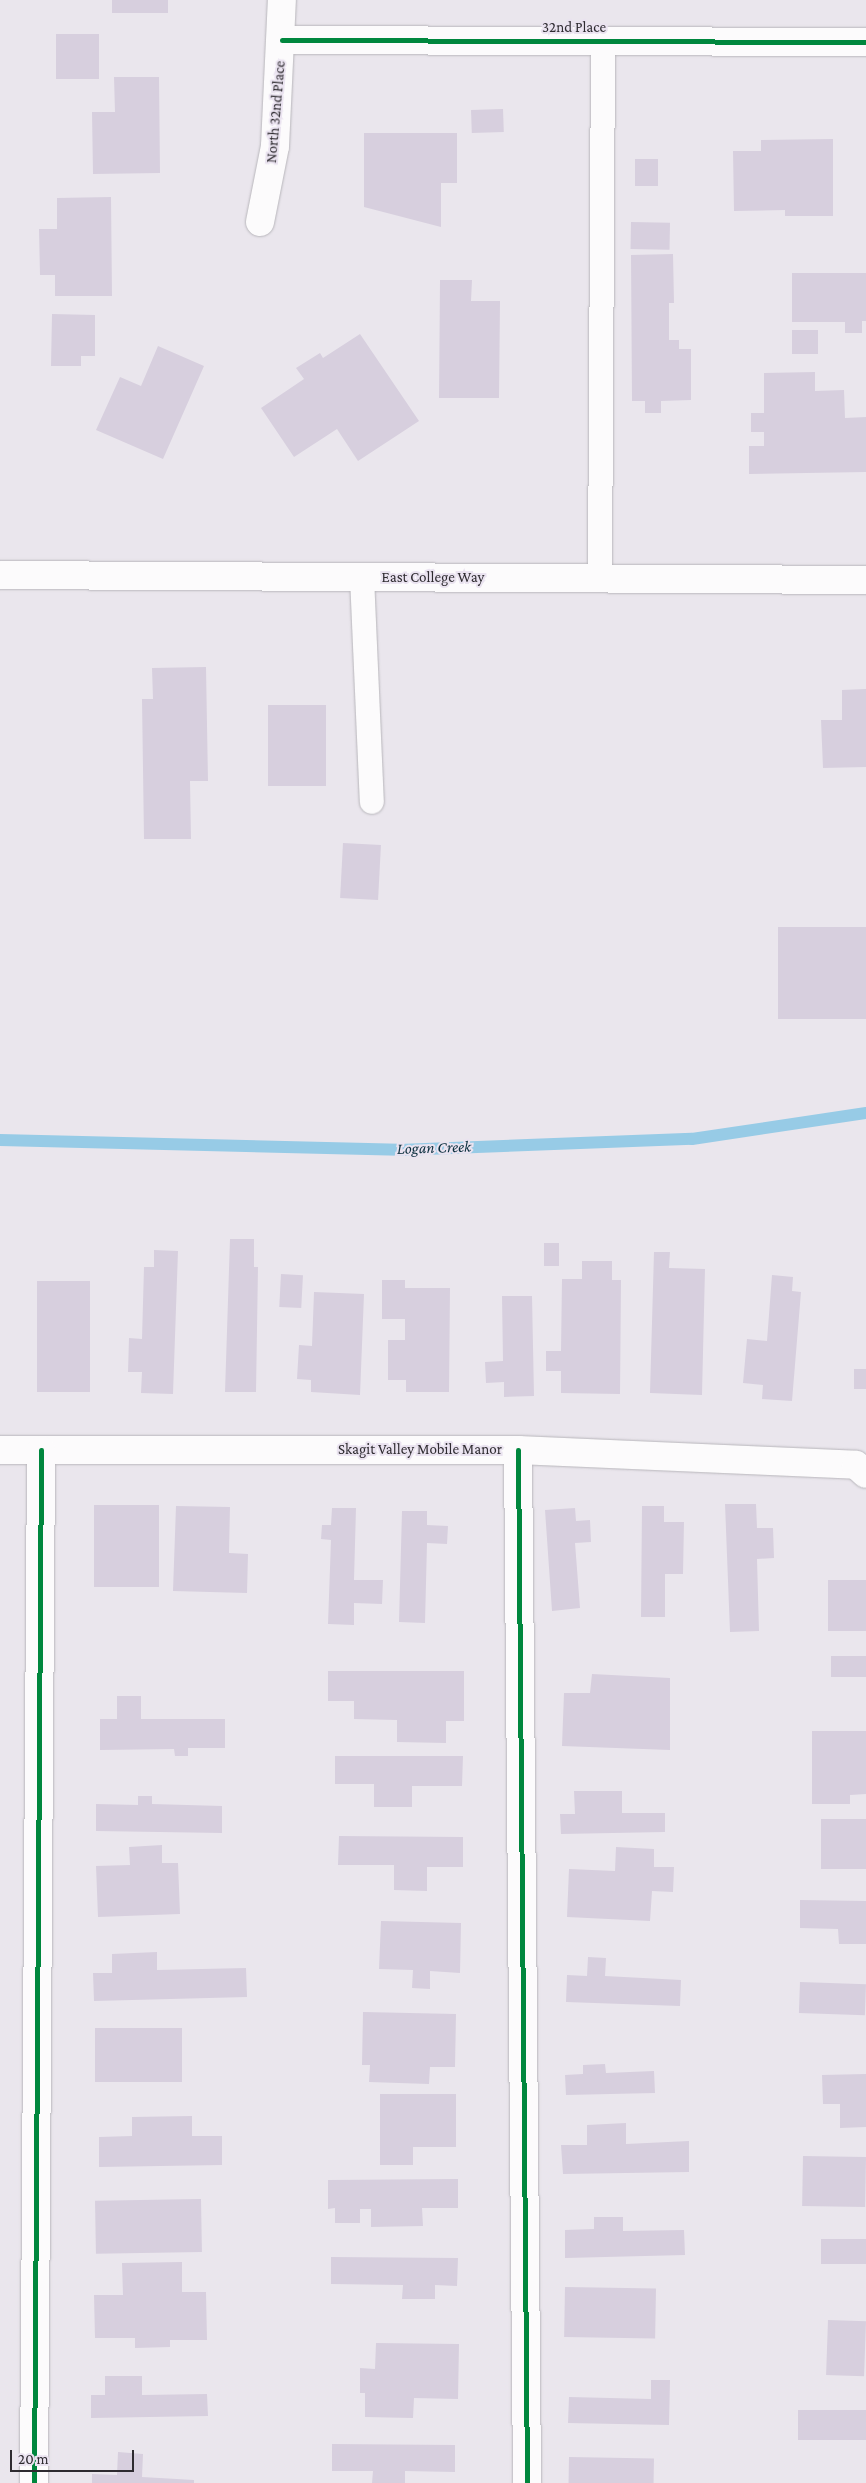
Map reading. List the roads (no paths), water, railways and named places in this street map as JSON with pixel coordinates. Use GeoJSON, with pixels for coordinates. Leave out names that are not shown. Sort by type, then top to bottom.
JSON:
{"type":"FeatureCollection","features":[{"type":"Feature","properties":{"kind":"street","name":"North 32nd Place"},"geometry":{"type":"LineString","coordinates":[[260,222],[275,146],[282,40],[282,0]]}},
{"type":"Feature","properties":{"kind":"street","name":"32nd Place"},"geometry":{"type":"LineString","coordinates":[[282,40],[866,42]]}},
{"type":"Feature","properties":{"kind":"street","name":"East College Way"},"geometry":{"type":"LineString","coordinates":[[0,575],[866,580]]}},
{"type":"Feature","properties":{"kind":"street","name":"Skagit Valley Mobile Manor"},"geometry":{"type":"LineString","coordinates":[[0,1450],[518,1450],[856,1465],[866,1474]]}},
{"type":"Feature","properties":{"kind":"street"},"geometry":{"type":"LineString","coordinates":[[34,2483],[41,1450]]}},
{"type":"Feature","properties":{"kind":"street"},"geometry":{"type":"LineString","coordinates":[[518,1450],[527,2483]]}},
{"type":"Feature","properties":{"kind":"lane"},"geometry":{"type":"LineString","coordinates":[[600,579],[603,41]]}},
{"type":"Feature","properties":{"kind":"lane"},"geometry":{"type":"LineString","coordinates":[[362,577],[372,802]]}},
{"type":"Feature","properties":{"kind":"waterway","name":"Logan Creek"},"geometry":{"type":"LineString","coordinates":[[0,1140],[399,1150],[692,1139],[866,1113]]}}]}
